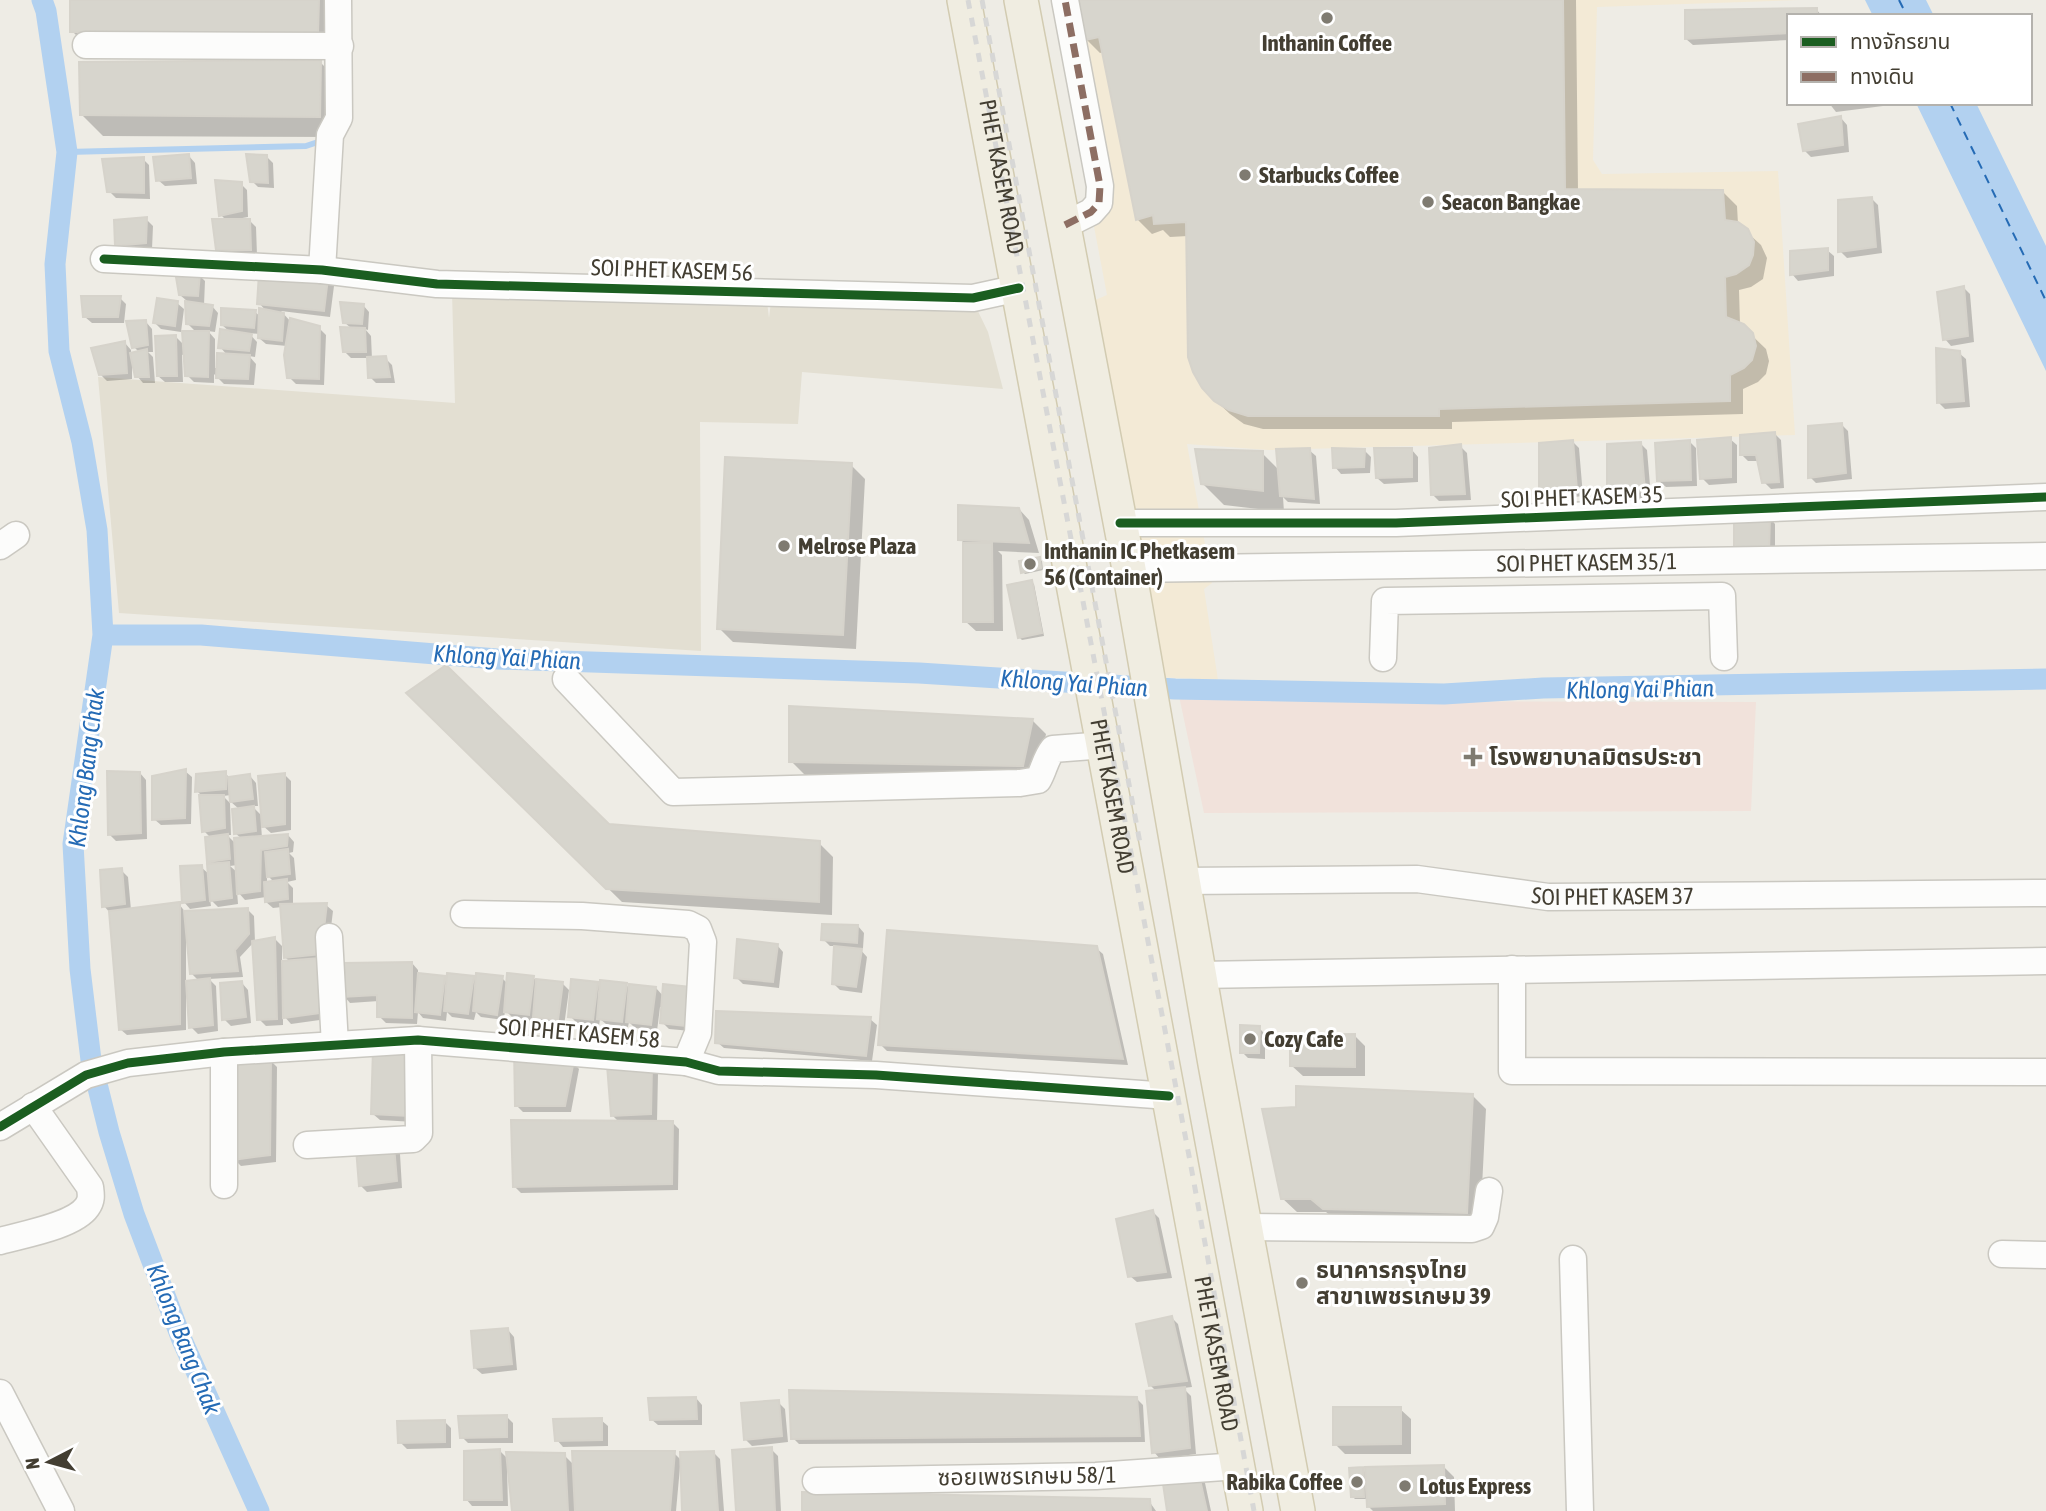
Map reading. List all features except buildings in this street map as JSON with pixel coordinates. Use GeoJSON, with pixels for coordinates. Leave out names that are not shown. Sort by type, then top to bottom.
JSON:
{"type":"FeatureCollection","features":[{"type":"Feature","properties":{"kind":"main road","name":"PHET KASEM ROAD"},"geometry":{"type":"LineString","coordinates":[[964,0],[1246,1511]]}},
{"type":"Feature","properties":{"kind":"main road"},"geometry":{"type":"LineString","coordinates":[[1021,0],[1129,569],[1182,881],[1298,1511]]}},
{"type":"Feature","properties":{"kind":"main road"},"geometry":{"type":"LineString","coordinates":[[1186,1185],[1199,1191],[1216,1192],[1233,1184],[1236,1177]]}},
{"type":"Feature","properties":{"kind":"main road"},"geometry":{"type":"LineString","coordinates":[[1194,1230],[1205,1212],[1218,1201],[1231,1200],[1244,1219]]}},
{"type":"Feature","properties":{"kind":"street"},"geometry":{"type":"LineString","coordinates":[[322,270],[329,139],[339,118],[338,0]]}},
{"type":"Feature","properties":{"kind":"street"},"geometry":{"type":"LineString","coordinates":[[1065,0],[1100,186],[1099,203],[1091,212],[1065,225]]}},
{"type":"Feature","properties":{"kind":"street"},"geometry":{"type":"LineString","coordinates":[[86,45],[339,46]]}},
{"type":"Feature","properties":{"kind":"street","name":"SOI PHET KASEM 56"},"geometry":{"type":"LineString","coordinates":[[104,259],[322,270],[437,284],[946,298],[973,298],[1019,288]]}},
{"type":"Feature","properties":{"kind":"street","name":"SOI PHET KASEM 35"},"geometry":{"type":"LineString","coordinates":[[1120,523],[1396,523],[2046,497]]}},
{"type":"Feature","properties":{"kind":"street","name":"SOI PHET KASEM 35/1"},"geometry":{"type":"LineString","coordinates":[[1129,569],[2046,556]]}},
{"type":"Feature","properties":{"kind":"street"},"geometry":{"type":"LineString","coordinates":[[1402,565],[1403,601]]}},
{"type":"Feature","properties":{"kind":"street"},"geometry":{"type":"LineString","coordinates":[[1383,658],[1385,601],[1722,596],[1724,657]]}},
{"type":"Feature","properties":{"kind":"street"},"geometry":{"type":"LineString","coordinates":[[566,679],[673,792],[1020,783],[1038,780],[1044,770],[1046,758],[1053,749],[1105,745]]}},
{"type":"Feature","properties":{"kind":"street","name":"SOI PHET KASEM 37"},"geometry":{"type":"LineString","coordinates":[[1182,881],[1416,879],[1548,897],[2046,893]]}},
{"type":"Feature","properties":{"kind":"street"},"geometry":{"type":"LineString","coordinates":[[464,914],[582,916],[688,924],[698,929],[703,942],[698,1033],[686,1062]]}},
{"type":"Feature","properties":{"kind":"street"},"geometry":{"type":"LineString","coordinates":[[330,937],[335,1045]]}},
{"type":"Feature","properties":{"kind":"street"},"geometry":{"type":"LineString","coordinates":[[1199,975],[2046,961]]}},
{"type":"Feature","properties":{"kind":"street"},"geometry":{"type":"LineString","coordinates":[[1512,969],[1512,1071],[2046,1072]]}},
{"type":"Feature","properties":{"kind":"street"},"geometry":{"type":"LineString","coordinates":[[307,1145],[413,1139],[419,1133],[418,1040]]}},
{"type":"Feature","properties":{"kind":"street","name":"SOI PHET KASEM 58"},"geometry":{"type":"LineString","coordinates":[[0,1127],[86,1075],[128,1063],[225,1052],[418,1040],[686,1062],[719,1071],[876,1075],[1169,1096]]}},
{"type":"Feature","properties":{"kind":"street"},"geometry":{"type":"LineString","coordinates":[[224,1185],[225,1052]]}},
{"type":"Feature","properties":{"kind":"street"},"geometry":{"type":"LineString","coordinates":[[0,1241],[31,1235],[58,1224],[85,1210],[92,1199],[90,1186],[33,1106]]}},
{"type":"Feature","properties":{"kind":"street"},"geometry":{"type":"LineString","coordinates":[[1244,1219],[1472,1229],[1481,1226],[1489,1191]]}},
{"type":"Feature","properties":{"kind":"street"},"geometry":{"type":"LineString","coordinates":[[2003,1254],[2046,1255]]}},
{"type":"Feature","properties":{"kind":"street"},"geometry":{"type":"LineString","coordinates":[[1573,1259],[1580,1511]]}},
{"type":"Feature","properties":{"kind":"street"},"geometry":{"type":"LineString","coordinates":[[0,1393],[58,1510]]}},
{"type":"Feature","properties":{"kind":"street","name":"ซอยเพชรเกษม 58/1"},"geometry":{"type":"LineString","coordinates":[[816,1481],[1096,1475],[1238,1466]]}},
{"type":"Feature","properties":{"kind":"shaded area","name":"Seacon Bangkae"},"geometry":{"type":"Polygon","coordinates":[[[1051,0],[1800,0],[1597,7],[1593,160],[1602,174],[1778,171],[1795,435],[1269,450],[1187,444],[1212,583],[1204,589],[1218,680],[1159,677],[1088,303],[1107,295],[1051,0]]]}},
{"type":"Feature","properties":{"kind":"shaded area"},"geometry":{"type":"Polygon","coordinates":[[[452,292],[767,302],[769,318],[771,302],[975,305],[988,332],[1003,389],[802,372],[798,424],[700,422],[701,651],[119,613],[98,377],[455,403],[452,292]]]}},
{"type":"Feature","properties":{"kind":"shaded area","name":"โรงพยาบาลมิตรประชา"},"geometry":{"type":"Polygon","coordinates":[[[1179,696],[1305,701],[1756,702],[1751,811],[1204,813],[1179,696]]]}},
{"type":"Feature","properties":{"kind":"water"},"geometry":{"type":"Polygon","coordinates":[[[1865,0],[1926,0],[1933,14],[1872,14],[1865,0]]]}},
{"type":"Feature","properties":{"kind":"water"},"geometry":{"type":"Polygon","coordinates":[[[1917,105],[1977,105],[2046,246],[2046,371],[1917,105]]]}},
{"type":"Feature","properties":{"kind":"waterway","name":"Khlong Bang Chak"},"geometry":{"type":"LineString","coordinates":[[42,0],[46,11],[67,152],[55,264],[59,351],[82,442],[97,530],[103,635],[73,844],[80,969],[91,1060],[134,1214],[182,1340],[259,1511]]}},
{"type":"Feature","properties":{"kind":"waterway"},"geometry":{"type":"LineString","coordinates":[[67,152],[306,146],[324,140]]}},
{"type":"Feature","properties":{"kind":"waterway","name":"Khlong Yai Phian"},"geometry":{"type":"LineString","coordinates":[[103,635],[201,635],[497,659],[919,673],[1175,689],[1444,694],[1543,688],[2046,679]]}},
{"type":"Feature","properties":{"kind":"ferry route"},"geometry":{"type":"LineString","coordinates":[[1899,0],[1906,14]]}},
{"type":"Feature","properties":{"kind":"ferry route"},"geometry":{"type":"LineString","coordinates":[[1951,105],[2046,301]]}},
{"type":"Feature","properties":{"kind":"railway"},"geometry":{"type":"LineString","coordinates":[[968,0],[1190,1161],[1254,1511]]}},
{"type":"Feature","properties":{"kind":"railway"},"geometry":{"type":"LineString","coordinates":[[982,0],[1140,843]]}},
{"type":"Feature","properties":{"kind":"marked path"},"geometry":{"type":"LineString","coordinates":[[1065,0],[1100,186],[1099,203],[1091,212],[1065,225]]}},
{"type":"Feature","properties":{"kind":"cycle path"},"geometry":{"type":"LineString","coordinates":[[104,259],[322,270],[437,284],[973,298],[1019,288]]}},
{"type":"Feature","properties":{"kind":"cycle path"},"geometry":{"type":"LineString","coordinates":[[1120,523],[1396,523],[2046,497]]}},
{"type":"Feature","properties":{"kind":"cycle path"},"geometry":{"type":"LineString","coordinates":[[0,1127],[86,1075],[128,1063],[224,1052],[418,1040],[686,1062],[719,1071],[876,1075],[1169,1096]]}},
{"type":"Feature","properties":{"kind":"place","name":"Inthanin Coffee"},"geometry":{"type":"Point","coordinates":[1327,18]}},
{"type":"Feature","properties":{"kind":"place","name":"Starbucks Coffee"},"geometry":{"type":"Point","coordinates":[1245,175]}},
{"type":"Feature","properties":{"kind":"place","name":"Seacon Bangkae"},"geometry":{"type":"Point","coordinates":[1428,202]}},
{"type":"Feature","properties":{"kind":"place","name":"Melrose Plaza"},"geometry":{"type":"Point","coordinates":[784,546]}},
{"type":"Feature","properties":{"kind":"place","name":"Inthanin IC Phetkasem 56 (Container)"},"geometry":{"type":"Point","coordinates":[1030,564]}},
{"type":"Feature","properties":{"kind":"place","name":"โรงพยาบาลมิตรประชา"},"geometry":{"type":"Point","coordinates":[1473,757]}},
{"type":"Feature","properties":{"kind":"place","name":"Cozy Cafe"},"geometry":{"type":"Point","coordinates":[1250,1039]}},
{"type":"Feature","properties":{"kind":"place","name":"ธนาคารกรุงไทย สาขาเพชรเกษม 39"},"geometry":{"type":"Point","coordinates":[1302,1283]}},
{"type":"Feature","properties":{"kind":"place","name":"Rabika Coffee"},"geometry":{"type":"Point","coordinates":[1357,1482]}},
{"type":"Feature","properties":{"kind":"place","name":"Lotus Express"},"geometry":{"type":"Point","coordinates":[1405,1486]}}]}
